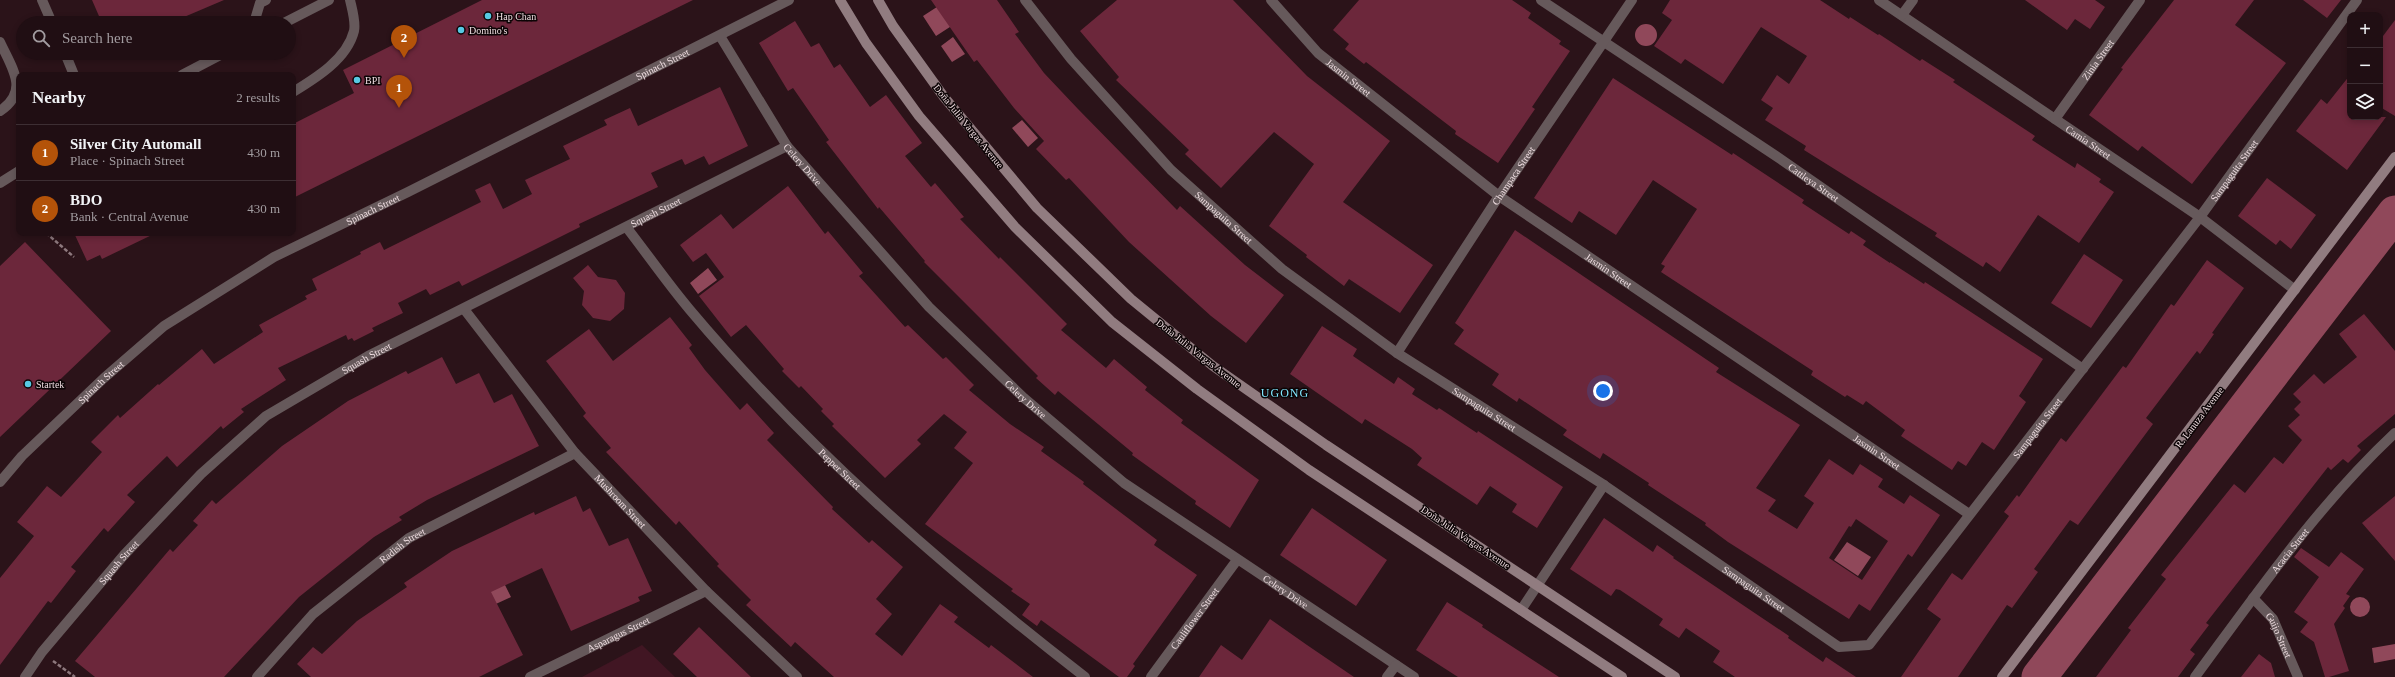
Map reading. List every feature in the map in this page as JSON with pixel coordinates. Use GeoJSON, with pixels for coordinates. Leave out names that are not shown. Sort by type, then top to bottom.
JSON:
{"type":"FeatureCollection","features":[{"type":"Feature","properties":{"kind":"main road"},"geometry":{"type":"LineString","coordinates":[[840,0],[866,43],[919,116],[1016,227],[1112,322],[1197,389],[1309,470],[1622,677]]}},
{"type":"Feature","properties":{"kind":"main road","name":"Doña Julia Vargas Avenue"},"geometry":{"type":"LineString","coordinates":[[878,0],[893,26],[944,97],[1037,208],[1131,299],[1219,370],[1326,445],[1675,677]]}},
{"type":"Feature","properties":{"kind":"main road","name":"R. Lanuza Avenue"},"geometry":{"type":"LineString","coordinates":[[2002,677],[2395,157]]}},
{"type":"Feature","properties":{"kind":"street"},"geometry":{"type":"LineString","coordinates":[[42,0],[49,16]]}},
{"type":"Feature","properties":{"kind":"street"},"geometry":{"type":"LineString","coordinates":[[256,16],[260,3],[266,0]]}},
{"type":"Feature","properties":{"kind":"street"},"geometry":{"type":"LineString","coordinates":[[296,17],[329,0]]}},
{"type":"Feature","properties":{"kind":"street"},"geometry":{"type":"LineString","coordinates":[[296,90],[320,75],[348,43],[354,30],[350,0]]}},
{"type":"Feature","properties":{"kind":"street","name":"Spinach Street"},"geometry":{"type":"LineString","coordinates":[[0,482],[22,456],[49,430],[104,378],[164,326],[274,257],[720,36],[789,0]]}},
{"type":"Feature","properties":{"kind":"street","name":"Sampaguita Street"},"geometry":{"type":"LineString","coordinates":[[1025,0],[1071,59],[1171,170],[1282,269],[1397,353],[1604,485],[1839,646],[1869,645],[2200,217],[2358,0]]}},
{"type":"Feature","properties":{"kind":"street","name":"Jasmin Street"},"geometry":{"type":"LineString","coordinates":[[1271,0],[1318,53],[1499,196],[1969,514]]}},
{"type":"Feature","properties":{"kind":"street","name":"Cattleya Street"},"geometry":{"type":"LineString","coordinates":[[1541,0],[1776,156],[2083,369]]}},
{"type":"Feature","properties":{"kind":"street","name":"Champaca Street"},"geometry":{"type":"LineString","coordinates":[[1397,353],[1499,196],[1632,0]]}},
{"type":"Feature","properties":{"kind":"street","name":"Camia Street"},"geometry":{"type":"LineString","coordinates":[[1879,0],[2200,217],[2295,290]]}},
{"type":"Feature","properties":{"kind":"street"},"geometry":{"type":"LineString","coordinates":[[1902,15],[1913,0]]}},
{"type":"Feature","properties":{"kind":"street","name":"Zinia Street"},"geometry":{"type":"LineString","coordinates":[[2055,119],[2140,0]]}},
{"type":"Feature","properties":{"kind":"street","name":"Celery Drive"},"geometry":{"type":"LineString","coordinates":[[720,36],[787,146],[929,307],[1024,398],[1124,483],[1414,677]]}},
{"type":"Feature","properties":{"kind":"street"},"geometry":{"type":"LineString","coordinates":[[0,42],[16,80]]}},
{"type":"Feature","properties":{"kind":"street"},"geometry":{"type":"LineString","coordinates":[[67,60],[73,72]]}},
{"type":"Feature","properties":{"kind":"street"},"geometry":{"type":"LineString","coordinates":[[188,72],[211,60]]}},
{"type":"Feature","properties":{"kind":"street"},"geometry":{"type":"LineString","coordinates":[[0,112],[15,98],[16,94]]}},
{"type":"Feature","properties":{"kind":"street","name":"Squash Street"},"geometry":{"type":"LineString","coordinates":[[25,677],[42,652],[124,554],[201,474],[266,416],[368,356],[627,228],[787,146]]}},
{"type":"Feature","properties":{"kind":"street"},"geometry":{"type":"LineString","coordinates":[[0,183],[16,173]]}},
{"type":"Feature","properties":{"kind":"street","name":"Pepper Street"},"geometry":{"type":"LineString","coordinates":[[627,228],[689,310],[770,399],[879,507],[999,611],[1085,677]]}},
{"type":"Feature","properties":{"kind":"street","name":"Mushroom Street"},"geometry":{"type":"LineString","coordinates":[[464,309],[575,453],[706,591],[797,677]]}},
{"type":"Feature","properties":{"kind":"street","name":"Acacia Street"},"geometry":{"type":"LineString","coordinates":[[2195,677],[2253,598],[2306,530],[2372,455],[2395,433]]}},
{"type":"Feature","properties":{"kind":"street","name":"Radish Street"},"geometry":{"type":"LineString","coordinates":[[257,677],[313,614],[409,538],[575,453]]}},
{"type":"Feature","properties":{"kind":"street"},"geometry":{"type":"LineString","coordinates":[[1521,610],[1604,485]]}},
{"type":"Feature","properties":{"kind":"street","name":"Cauliflower Street"},"geometry":{"type":"LineString","coordinates":[[1151,677],[1237,560]]}},
{"type":"Feature","properties":{"kind":"street","name":"Asparagus Street"},"geometry":{"type":"LineString","coordinates":[[530,677],[706,591]]}},
{"type":"Feature","properties":{"kind":"street","name":"Guijo Street"},"geometry":{"type":"LineString","coordinates":[[2253,598],[2273,619],[2298,677]]}},
{"type":"Feature","properties":{"kind":"street"},"geometry":{"type":"LineString","coordinates":[[1387,677],[1396,665]]}},
{"type":"Feature","properties":{"kind":"path"},"geometry":{"type":"LineString","coordinates":[[50,236],[74,257]]}},
{"type":"Feature","properties":{"kind":"path"},"geometry":{"type":"LineString","coordinates":[[42,652],[75,677]]}},
{"type":"Feature","properties":{"kind":"shaded area"},"geometry":{"type":"Polygon","coordinates":[[[940,5],[953,25],[936,36],[923,16],[940,5]]]}},
{"type":"Feature","properties":{"kind":"shaded area"},"geometry":{"type":"Polygon","coordinates":[[[1646,24],[1654,27],[1657,35],[1654,43],[1646,46],[1638,43],[1635,35],[1638,27],[1646,24]]]}},
{"type":"Feature","properties":{"kind":"shaded area"},"geometry":{"type":"Polygon","coordinates":[[[953,37],[965,54],[952,62],[941,46],[953,37]]]}},
{"type":"Feature","properties":{"kind":"shaded area"},"geometry":{"type":"Polygon","coordinates":[[[1022,120],[1038,138],[1028,147],[1012,128],[1022,120]]]}},
{"type":"Feature","properties":{"kind":"shaded area"},"geometry":{"type":"Polygon","coordinates":[[[708,268],[717,280],[698,294],[690,283],[708,268]]]}},
{"type":"Feature","properties":{"kind":"shaded area"},"geometry":{"type":"Polygon","coordinates":[[[1847,542],[1871,557],[1858,576],[1834,560],[1847,542]]]}},
{"type":"Feature","properties":{"kind":"shaded area"},"geometry":{"type":"Polygon","coordinates":[[[503,581],[511,597],[474,614],[466,599],[503,581]]]}},
{"type":"Feature","properties":{"kind":"shaded area"},"geometry":{"type":"Polygon","coordinates":[[[2356,597],[2364,597],[2370,603],[2370,611],[2364,617],[2356,617],[2350,611],[2350,603],[2356,597]]]}},
{"type":"Feature","properties":{"kind":"shaded area"},"geometry":{"type":"Polygon","coordinates":[[[2395,644],[2395,659],[2374,663],[2372,648],[2395,644]]]}},
{"type":"Feature","properties":{"kind":"shaded area"},"geometry":{"type":"Polygon","coordinates":[[[642,645],[675,677],[582,677],[642,645]]]}},
{"type":"Feature","properties":{"kind":"building"},"geometry":{"type":"Polygon","coordinates":[[[92,0],[224,0],[186,16],[99,16],[92,0]]]}},
{"type":"Feature","properties":{"kind":"building"},"geometry":{"type":"Polygon","coordinates":[[[482,0],[693,0],[296,197],[296,122],[354,93],[343,70],[482,0]]]}},
{"type":"Feature","properties":{"kind":"building"},"geometry":{"type":"Polygon","coordinates":[[[931,0],[997,0],[1019,32],[1015,34],[1044,73],[1078,109],[1177,210],[1180,206],[1245,265],[1284,295],[1246,343],[1211,316],[1129,242],[1069,178],[1066,180],[1036,149],[1044,141],[1014,108],[977,60],[974,62],[931,0]]]}},
{"type":"Feature","properties":{"kind":"building"},"geometry":{"type":"Polygon","coordinates":[[[1117,0],[1233,0],[1307,76],[1390,141],[1343,202],[1433,265],[1400,313],[1349,279],[1344,286],[1269,226],[1314,164],[1274,132],[1221,188],[1185,154],[1189,150],[1116,80],[1119,77],[1080,31],[1117,0]]]}},
{"type":"Feature","properties":{"kind":"building"},"geometry":{"type":"Polygon","coordinates":[[[1359,0],[1512,0],[1531,13],[1528,18],[1561,41],[1559,44],[1570,51],[1532,107],[1535,109],[1498,163],[1455,134],[1456,131],[1366,62],[1364,64],[1345,49],[1349,44],[1333,30],[1359,0]]]}},
{"type":"Feature","properties":{"kind":"building"},"geometry":{"type":"Polygon","coordinates":[[[1670,0],[1820,0],[1849,19],[1850,17],[1920,61],[1922,59],[1955,80],[1953,82],[2035,136],[2032,140],[2075,168],[2077,163],[2101,179],[2099,182],[2114,192],[2079,243],[2038,215],[2000,272],[1986,262],[1983,267],[1935,236],[1937,233],[1804,150],[1806,146],[1765,120],[1773,108],[1761,100],[1777,75],[1789,84],[1807,56],[1761,27],[1723,84],[1685,59],[1681,64],[1654,46],[1672,20],[1662,13],[1670,0]]]}},
{"type":"Feature","properties":{"kind":"building"},"geometry":{"type":"Polygon","coordinates":[[[2025,0],[2095,0],[2105,7],[2090,29],[2075,19],[2067,30],[2025,0]]]}},
{"type":"Feature","properties":{"kind":"building"},"geometry":{"type":"Polygon","coordinates":[[[2174,0],[2254,0],[2235,25],[2286,63],[2192,184],[2142,146],[2138,151],[2089,115],[2123,69],[2121,68],[2174,0]]]}},
{"type":"Feature","properties":{"kind":"building"},"geometry":{"type":"Polygon","coordinates":[[[2303,0],[2341,0],[2327,18],[2303,0]]]}},
{"type":"Feature","properties":{"kind":"building"},"geometry":{"type":"Polygon","coordinates":[[[2395,20],[2395,116],[2383,109],[2383,36],[2395,20]]]}},
{"type":"Feature","properties":{"kind":"building"},"geometry":{"type":"Polygon","coordinates":[[[795,21],[811,47],[819,43],[834,68],[840,64],[870,107],[886,95],[922,143],[905,156],[931,187],[935,183],[964,217],[960,219],[999,259],[1000,257],[1067,324],[1061,330],[1106,368],[1114,359],[1147,387],[1145,390],[1183,420],[1181,423],[1259,480],[1230,528],[1195,504],[1196,501],[1132,455],[1133,453],[1058,391],[1055,395],[1036,378],[1038,376],[924,262],[925,261],[879,207],[878,209],[826,142],[829,140],[793,88],[788,91],[759,43],[795,21]]]}},
{"type":"Feature","properties":{"kind":"building"},"geometry":{"type":"Polygon","coordinates":[[[1613,78],[1732,155],[1733,153],[1804,200],[1802,203],[1849,234],[1851,231],[1866,241],[1863,245],[1890,263],[1924,284],[1925,282],[2043,359],[2019,396],[2026,402],[1994,450],[1982,442],[1966,466],[1958,461],[1952,470],[1901,436],[1905,430],[1866,401],[1863,405],[1847,395],[1845,397],[1811,375],[1813,371],[1661,272],[1665,266],[1661,264],[1697,209],[1653,180],[1616,235],[1579,211],[1572,223],[1534,198],[1613,78]]]}},
{"type":"Feature","properties":{"kind":"building"},"geometry":{"type":"Polygon","coordinates":[[[2347,79],[2347,120],[2383,120],[2383,117],[2386,117],[2347,170],[2296,131],[2321,99],[2327,104],[2347,79]]]}},
{"type":"Feature","properties":{"kind":"building"},"geometry":{"type":"Polygon","coordinates":[[[720,87],[748,146],[709,165],[704,156],[685,165],[682,159],[651,173],[658,187],[579,224],[580,227],[462,286],[459,281],[430,295],[426,289],[398,303],[403,313],[372,328],[374,331],[354,341],[352,338],[348,340],[346,335],[278,368],[286,380],[241,409],[244,412],[223,429],[221,426],[177,467],[167,456],[127,495],[135,502],[108,532],[104,528],[71,567],[76,571],[51,603],[48,601],[0,665],[0,578],[34,536],[17,522],[47,486],[61,497],[102,452],[91,442],[118,415],[120,418],[158,384],[159,385],[202,349],[214,364],[263,332],[259,325],[307,299],[305,296],[317,290],[312,279],[361,254],[360,252],[380,242],[384,250],[481,202],[475,190],[490,183],[503,209],[532,194],[525,180],[570,159],[563,146],[607,125],[604,120],[630,108],[638,126],[720,87]]]}},
{"type":"Feature","properties":{"kind":"building"},"geometry":{"type":"Polygon","coordinates":[[[2267,178],[2316,215],[2291,249],[2280,240],[2276,245],[2238,216],[2267,178]]]}},
{"type":"Feature","properties":{"kind":"building"},"geometry":{"type":"Polygon","coordinates":[[[788,186],[825,234],[828,231],[863,273],[859,276],[905,327],[908,325],[943,359],[946,357],[974,385],[969,390],[1010,424],[1044,447],[1041,451],[1084,482],[1083,484],[1157,540],[1154,545],[1197,575],[1133,664],[1135,666],[1127,677],[1119,677],[1041,620],[1037,626],[1022,615],[1030,604],[1011,591],[1013,589],[925,524],[973,463],[954,448],[967,432],[944,414],[917,440],[921,444],[885,478],[832,426],[834,424],[821,411],[823,409],[801,386],[799,388],[782,371],[784,369],[746,325],[731,337],[699,296],[724,277],[706,253],[693,262],[680,245],[721,214],[733,229],[788,186]]]}},
{"type":"Feature","properties":{"kind":"building"},"geometry":{"type":"Polygon","coordinates":[[[1515,230],[1719,368],[1716,372],[1800,425],[1756,488],[1776,500],[1768,511],[1797,529],[1814,503],[1804,496],[1829,459],[1853,475],[1860,464],[1883,479],[1878,487],[1904,504],[1910,495],[1940,515],[1912,557],[1908,554],[1870,611],[1859,604],[1849,619],[1728,542],[1705,525],[1706,523],[1648,485],[1649,483],[1603,453],[1600,459],[1563,435],[1567,430],[1519,398],[1517,402],[1492,385],[1499,374],[1454,344],[1464,330],[1455,323],[1515,230]],[[1856,519],[1851,527],[1849,526],[1829,558],[1862,580],[1888,541],[1856,519]]]}},
{"type":"Feature","properties":{"kind":"building"},"geometry":{"type":"Polygon","coordinates":[[[75,236],[150,236],[102,259],[100,255],[87,261],[75,236]]]}},
{"type":"Feature","properties":{"kind":"building","name":"Startek"},"geometry":{"type":"Polygon","coordinates":[[[25,242],[111,331],[0,437],[0,266],[25,242]]]}},
{"type":"Feature","properties":{"kind":"building"},"geometry":{"type":"Polygon","coordinates":[[[2084,254],[2123,280],[2091,328],[2051,303],[2084,254]]]}},
{"type":"Feature","properties":{"kind":"building"},"geometry":{"type":"Polygon","coordinates":[[[2207,260],[2244,288],[2212,333],[2214,334],[2200,354],[2197,351],[2146,418],[2153,424],[2078,525],[2070,520],[2034,569],[2038,572],[2012,608],[2007,605],[1958,677],[1901,677],[1941,619],[1927,609],[1952,573],[1962,580],[2009,516],[2004,512],[2017,495],[2019,497],[2061,438],[2066,442],[2123,366],[2126,368],[2171,304],[2174,306],[2207,260]]]}},
{"type":"Feature","properties":{"kind":"building"},"geometry":{"type":"Polygon","coordinates":[[[588,265],[598,277],[616,280],[625,293],[624,309],[610,321],[593,318],[582,305],[584,291],[573,278],[588,265]]]}},
{"type":"Feature","properties":{"kind":"building"},"geometry":{"type":"Polygon","coordinates":[[[2364,314],[2395,351],[2395,414],[2357,446],[2361,450],[2348,463],[2343,459],[2331,470],[2328,467],[2206,623],[2209,625],[2190,650],[2195,654],[2178,677],[2096,677],[2131,630],[2128,628],[2166,579],[2161,575],[2234,484],[2245,493],[2274,457],[2283,464],[2302,440],[2288,426],[2300,415],[2294,409],[2301,402],[2293,394],[2314,374],[2324,384],[2357,357],[2339,334],[2364,314]]]}},
{"type":"Feature","properties":{"kind":"building"},"geometry":{"type":"Polygon","coordinates":[[[670,317],[692,345],[689,348],[705,370],[740,410],[747,403],[774,433],[767,440],[833,507],[832,509],[869,543],[872,540],[903,567],[876,599],[892,614],[875,634],[902,656],[940,604],[958,617],[954,622],[989,648],[991,645],[1033,677],[834,677],[795,642],[791,647],[746,605],[751,600],[717,566],[719,564],[679,521],[676,525],[606,452],[611,448],[583,416],[586,413],[546,361],[589,329],[613,361],[670,317]]]}},
{"type":"Feature","properties":{"kind":"building"},"geometry":{"type":"Polygon","coordinates":[[[1322,326],[1357,349],[1353,356],[1394,384],[1398,377],[1415,389],[1412,394],[1437,410],[1439,408],[1477,433],[1478,431],[1563,487],[1537,528],[1512,512],[1517,504],[1490,486],[1477,505],[1417,465],[1422,458],[1412,449],[1365,419],[1362,424],[1290,374],[1322,326]]]}},
{"type":"Feature","properties":{"kind":"building"},"geometry":{"type":"Polygon","coordinates":[[[442,357],[456,384],[479,373],[494,403],[512,394],[539,446],[427,500],[399,517],[402,520],[374,537],[299,597],[224,677],[95,677],[75,661],[170,549],[173,552],[198,525],[193,521],[212,500],[216,504],[282,446],[348,401],[406,371],[408,374],[442,357]]]}},
{"type":"Feature","properties":{"kind":"building"},"geometry":{"type":"Polygon","coordinates":[[[576,496],[583,512],[590,508],[609,546],[628,538],[652,591],[638,597],[640,601],[571,631],[542,568],[491,592],[523,655],[479,677],[311,677],[297,664],[313,647],[322,654],[357,621],[407,587],[404,583],[452,551],[534,512],[535,515],[576,496]]]}},
{"type":"Feature","properties":{"kind":"building"},"geometry":{"type":"Polygon","coordinates":[[[2395,496],[2395,561],[2362,523],[2395,496]]]}},
{"type":"Feature","properties":{"kind":"building"},"geometry":{"type":"Polygon","coordinates":[[[1312,508],[1387,560],[1356,606],[1280,555],[1312,508]]]}},
{"type":"Feature","properties":{"kind":"building"},"geometry":{"type":"Polygon","coordinates":[[[1604,518],[1653,552],[1657,545],[1674,557],[1673,558],[1789,636],[1788,638],[1823,662],[1826,657],[1856,677],[1735,677],[1713,662],[1720,651],[1686,628],[1679,638],[1659,625],[1663,619],[1620,590],[1616,589],[1611,596],[1570,569],[1604,518]]]}},
{"type":"Feature","properties":{"kind":"building"},"geometry":{"type":"Polygon","coordinates":[[[2301,548],[2329,567],[2341,552],[2364,569],[2346,594],[2350,596],[2343,606],[2345,608],[2334,624],[2349,671],[2325,677],[2314,642],[2300,632],[2308,622],[2294,612],[2319,577],[2294,557],[2301,548]]]}},
{"type":"Feature","properties":{"kind":"building"},"geometry":{"type":"Polygon","coordinates":[[[1447,602],[1483,625],[1482,627],[1559,677],[1458,677],[1416,650],[1447,602]]]}},
{"type":"Feature","properties":{"kind":"building"},"geometry":{"type":"Polygon","coordinates":[[[1270,619],[1354,677],[1199,677],[1221,645],[1242,660],[1270,619]]]}},
{"type":"Feature","properties":{"kind":"building"},"geometry":{"type":"Polygon","coordinates":[[[699,627],[751,677],[697,677],[673,654],[699,627]]]}},
{"type":"Feature","properties":{"kind":"building"},"geometry":{"type":"Polygon","coordinates":[[[2259,654],[2271,663],[2275,677],[2241,677],[2259,654]]]}},
{"type":"Feature","properties":{"kind":"waterway"},"geometry":{"type":"LineString","coordinates":[[2039,677],[2395,213]]}},
{"type":"Feature","properties":{"kind":"place","name":"Hap Chan"},"geometry":{"type":"Point","coordinates":[488,16]}},
{"type":"Feature","properties":{"kind":"place","name":"Domino's"},"geometry":{"type":"Point","coordinates":[461,30]}},
{"type":"Feature","properties":{"kind":"place","name":"BDO"},"geometry":{"type":"Point","coordinates":[404,58]}},
{"type":"Feature","properties":{"kind":"place","name":"BPI"},"geometry":{"type":"Point","coordinates":[357,80]}},
{"type":"Feature","properties":{"kind":"place","name":"Silver City Automall"},"geometry":{"type":"Point","coordinates":[399,108]}},
{"type":"Feature","properties":{"kind":"place","name":"Startek"},"geometry":{"type":"Point","coordinates":[28,384]}},
{"type":"Feature","properties":{"kind":"district","name":"UGONG"},"geometry":{"type":"Point","coordinates":[1285,393]}}]}
